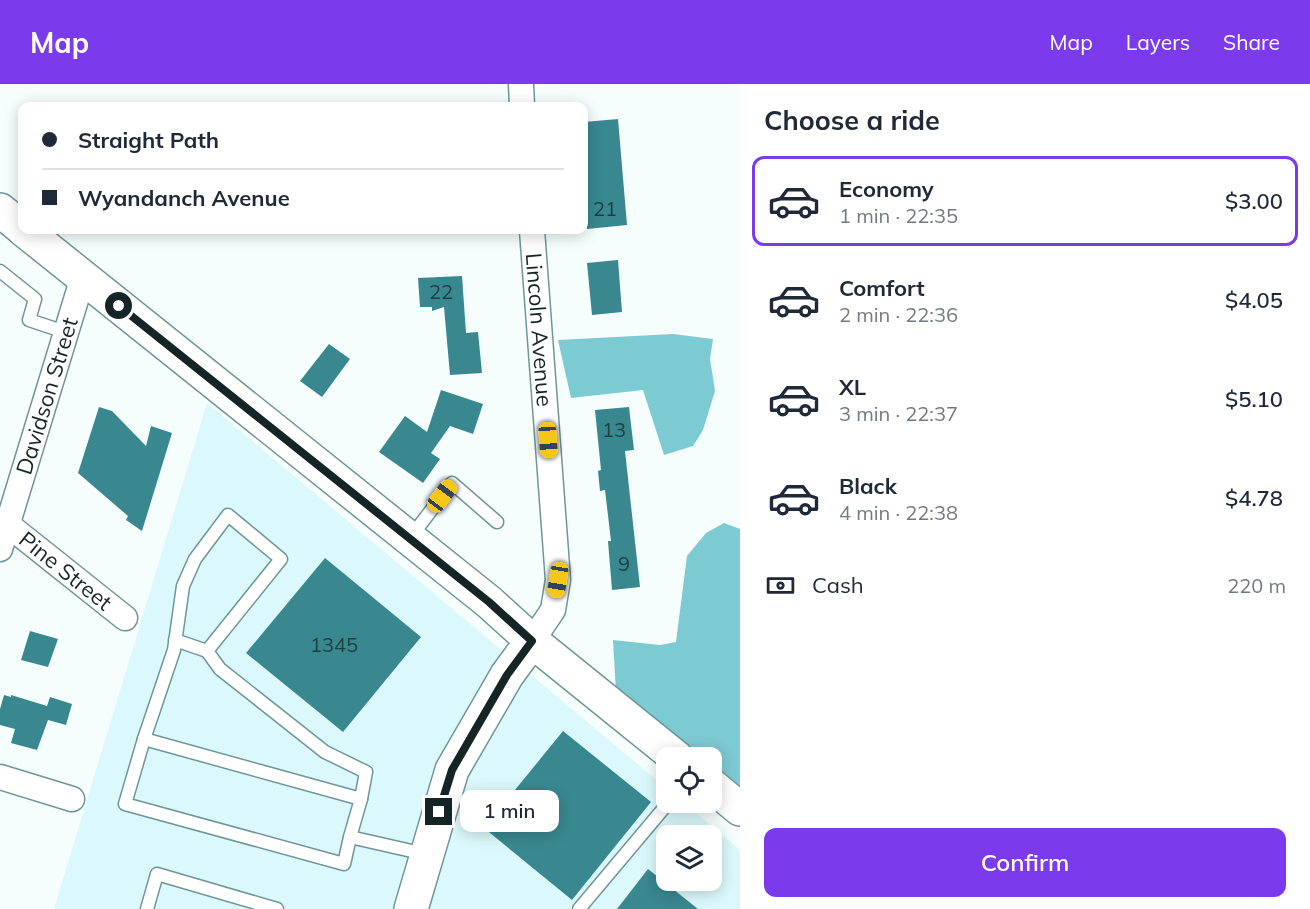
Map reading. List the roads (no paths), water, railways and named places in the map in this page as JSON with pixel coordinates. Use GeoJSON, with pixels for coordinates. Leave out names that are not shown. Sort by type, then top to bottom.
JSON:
{"type":"FeatureCollection","features":[{"type":"Feature","properties":{"kind":"main road"},"geometry":{"type":"LineString","coordinates":[[27,234],[489,602],[532,641],[663,747]]}},
{"type":"Feature","properties":{"kind":"main road"},"geometry":{"type":"LineString","coordinates":[[411,909],[452,770],[507,675],[532,641]]}},
{"type":"Feature","properties":{"kind":"main road"},"geometry":{"type":"LineString","coordinates":[[722,794],[740,809]]}},
{"type":"Feature","properties":{"kind":"street"},"geometry":{"type":"LineString","coordinates":[[520,84],[522,102]]}},
{"type":"Feature","properties":{"kind":"street","name":"Lincoln Avenue"},"geometry":{"type":"LineString","coordinates":[[532,234],[558,580],[554,610],[532,641]]}},
{"type":"Feature","properties":{"kind":"street","name":"Davidson Street"},"geometry":{"type":"LineString","coordinates":[[0,549],[83,277]]}},
{"type":"Feature","properties":{"kind":"street","name":"Pine Street"},"geometry":{"type":"LineString","coordinates":[[7,524],[125,618]]}},
{"type":"Feature","properties":{"kind":"street"},"geometry":{"type":"LineString","coordinates":[[0,777],[72,799]]}},
{"type":"Feature","properties":{"kind":"lane"},"geometry":{"type":"LineString","coordinates":[[0,271],[35,299],[28,320],[65,332]]}},
{"type":"Feature","properties":{"kind":"lane"},"geometry":{"type":"LineString","coordinates":[[409,538],[452,483],[497,522]]}},
{"type":"Feature","properties":{"kind":"lane"},"geometry":{"type":"LineString","coordinates":[[175,640],[207,651],[220,669],[325,752],[366,772],[344,864],[125,804],[175,640],[183,586],[195,559],[228,515],[281,559],[207,651]]}},
{"type":"Feature","properties":{"kind":"lane"},"geometry":{"type":"LineString","coordinates":[[144,739],[361,799]]}},
{"type":"Feature","properties":{"kind":"lane"},"geometry":{"type":"LineString","coordinates":[[579,909],[660,813]]}},
{"type":"Feature","properties":{"kind":"lane"},"geometry":{"type":"LineString","coordinates":[[350,837],[426,855]]}},
{"type":"Feature","properties":{"kind":"lane"},"geometry":{"type":"LineString","coordinates":[[147,909],[157,874],[278,909]]}}]}
